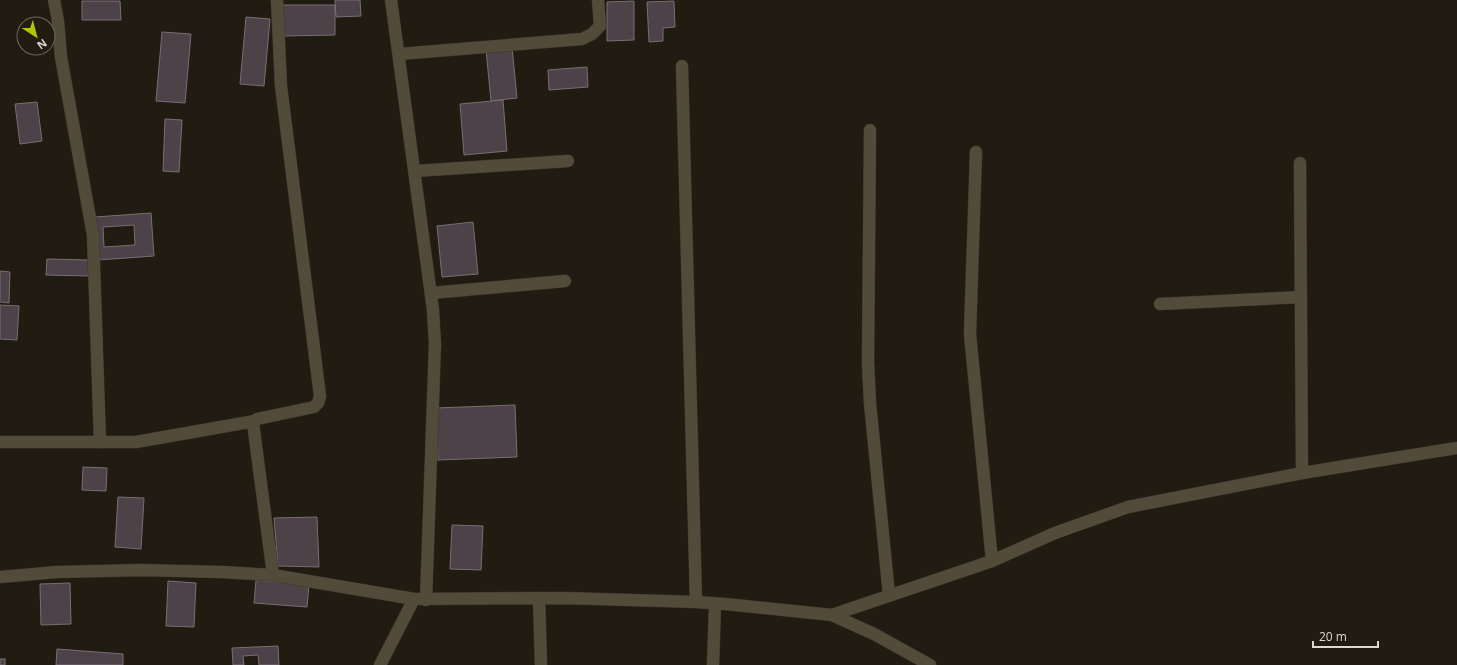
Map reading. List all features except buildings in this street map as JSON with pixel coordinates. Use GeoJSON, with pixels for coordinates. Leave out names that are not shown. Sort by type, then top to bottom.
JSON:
{"type":"FeatureCollection","features":[{"type":"Feature","properties":{"kind":"street"},"geometry":{"type":"LineString","coordinates":[[54,0],[58,21],[61,57],[93,235],[100,442]]}},
{"type":"Feature","properties":{"kind":"street"},"geometry":{"type":"LineString","coordinates":[[0,442],[136,442],[255,421],[257,419],[314,407],[318,403],[320,396],[281,86],[277,0]]}},
{"type":"Feature","properties":{"kind":"street"},"geometry":{"type":"LineString","coordinates":[[380,665],[420,599],[435,344],[431,293],[391,0]]}},
{"type":"Feature","properties":{"kind":"street"},"geometry":{"type":"LineString","coordinates":[[399,54],[582,39],[592,34],[600,26],[598,0]]}},
{"type":"Feature","properties":{"kind":"street"},"geometry":{"type":"LineString","coordinates":[[682,66],[696,602]]}},
{"type":"Feature","properties":{"kind":"street"},"geometry":{"type":"LineString","coordinates":[[870,130],[868,362],[870,403],[889,595]]}},
{"type":"Feature","properties":{"kind":"street"},"geometry":{"type":"LineString","coordinates":[[976,152],[970,334],[992,561]]}},
{"type":"Feature","properties":{"kind":"street"},"geometry":{"type":"LineString","coordinates":[[415,171],[568,161]]}},
{"type":"Feature","properties":{"kind":"street"},"geometry":{"type":"LineString","coordinates":[[1300,162],[1302,473]]}},
{"type":"Feature","properties":{"kind":"street"},"geometry":{"type":"LineString","coordinates":[[431,293],[565,281]]}},
{"type":"Feature","properties":{"kind":"street"},"geometry":{"type":"LineString","coordinates":[[1160,304],[1301,297]]}},
{"type":"Feature","properties":{"kind":"street"},"geometry":{"type":"LineString","coordinates":[[255,421],[253,425],[273,575]]}},
{"type":"Feature","properties":{"kind":"street"},"geometry":{"type":"LineString","coordinates":[[832,615],[992,561],[1056,533],[1128,507],[1302,473],[1457,448]]}},
{"type":"Feature","properties":{"kind":"street"},"geometry":{"type":"LineString","coordinates":[[0,577],[57,572],[141,570],[273,575],[420,599],[539,598],[725,604],[832,615],[874,634],[930,665]]}},
{"type":"Feature","properties":{"kind":"street"},"geometry":{"type":"LineString","coordinates":[[539,598],[541,665]]}},
{"type":"Feature","properties":{"kind":"street"},"geometry":{"type":"LineString","coordinates":[[713,665],[715,604]]}}]}
